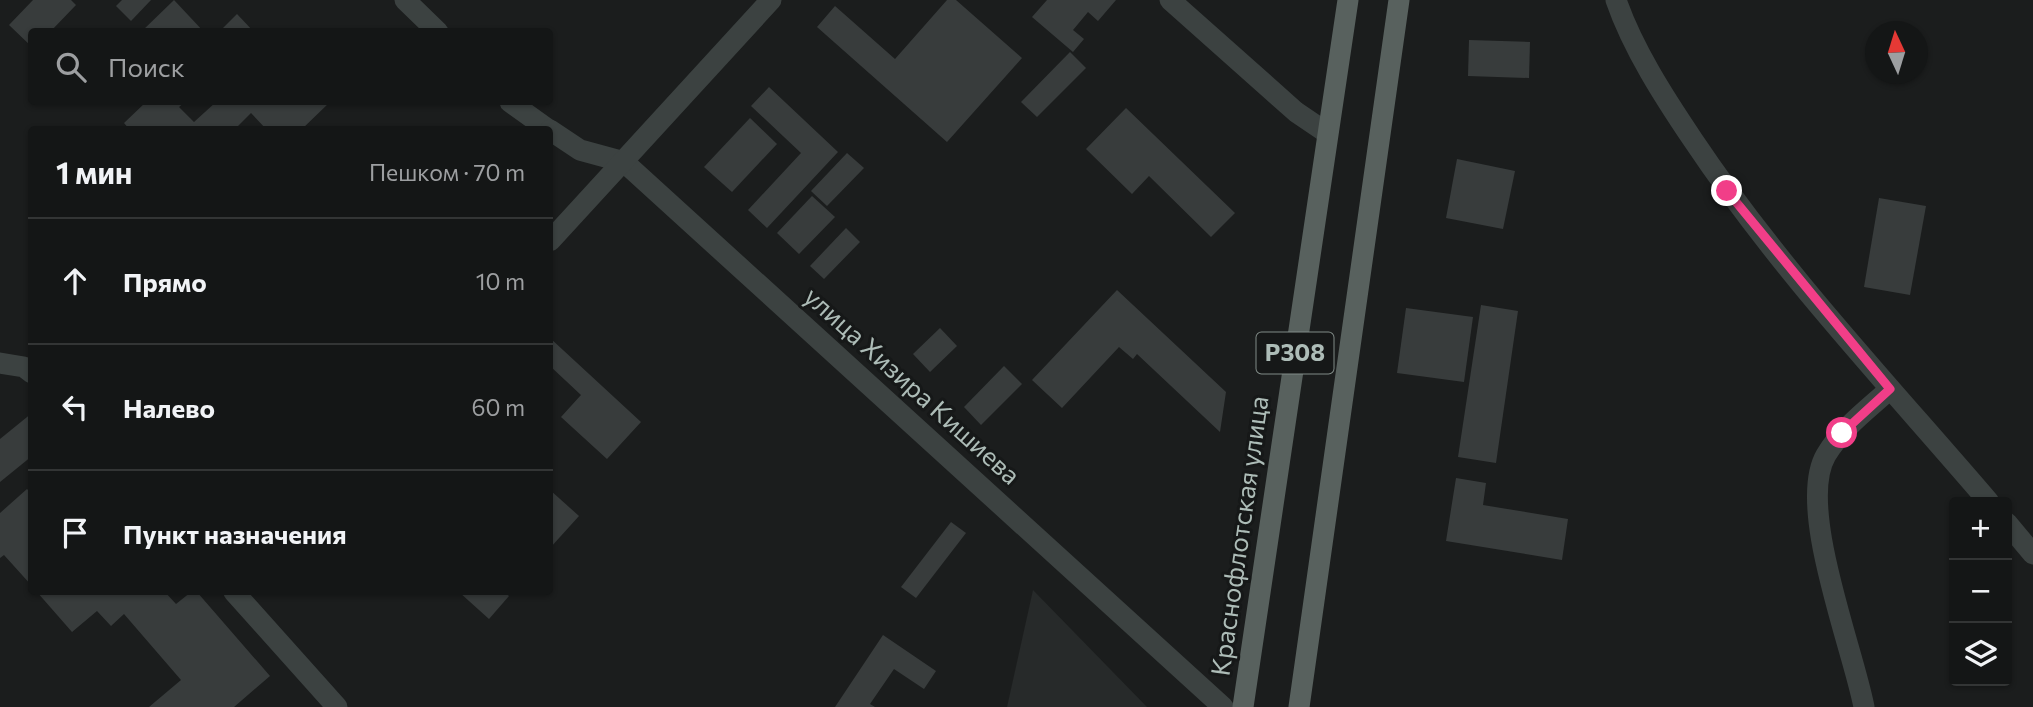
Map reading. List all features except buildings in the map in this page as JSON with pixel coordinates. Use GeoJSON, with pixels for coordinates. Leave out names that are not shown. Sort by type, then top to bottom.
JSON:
{"type":"FeatureCollection","features":[{"type":"Feature","properties":{"kind":"main road","name":"Краснофлотская улица"},"geometry":{"type":"LineString","coordinates":[[1243,707],[1348,0]]}},
{"type":"Feature","properties":{"kind":"main road","name":"p308"},"geometry":{"type":"LineString","coordinates":[[1299,707],[1399,0]]}},
{"type":"Feature","properties":{"kind":"street"},"geometry":{"type":"LineString","coordinates":[[405,0],[434,28]]}},
{"type":"Feature","properties":{"kind":"street"},"geometry":{"type":"LineString","coordinates":[[553,238],[771,0]]}},
{"type":"Feature","properties":{"kind":"street"},"geometry":{"type":"LineString","coordinates":[[1170,0],[1296,111],[1327,133]]}},
{"type":"Feature","properties":{"kind":"street"},"geometry":{"type":"LineString","coordinates":[[1616,0],[1668,102],[1727,191],[1890,389],[1985,497]]}},
{"type":"Feature","properties":{"kind":"street","name":"улица Хизира Кишиева"},"geometry":{"type":"LineString","coordinates":[[514,105],[543,126]]}},
{"type":"Feature","properties":{"kind":"street","name":"улица Хизира Кишиева"},"geometry":{"type":"LineString","coordinates":[[553,133],[580,150],[624,162],[1223,707]]}},
{"type":"Feature","properties":{"kind":"street"},"geometry":{"type":"LineString","coordinates":[[0,363],[28,370]]}},
{"type":"Feature","properties":{"kind":"street"},"geometry":{"type":"LineString","coordinates":[[1864,707],[1818,525],[1817,486],[1825,458],[1842,433],[1890,389]]}},
{"type":"Feature","properties":{"kind":"street"},"geometry":{"type":"LineString","coordinates":[[2012,529],[2033,554]]}},
{"type":"Feature","properties":{"kind":"street"},"geometry":{"type":"LineString","coordinates":[[237,595],[329,704]]}},
{"type":"Feature","properties":{"kind":"shaded area"},"geometry":{"type":"Polygon","coordinates":[[[1033,590],[1147,707],[1007,707],[1033,590]]]}},
{"type":"Feature","properties":{"kind":"route"},"geometry":{"type":"LineString","coordinates":[[1727,191],[1785,265],[1890,389],[1842,433]]}}]}
